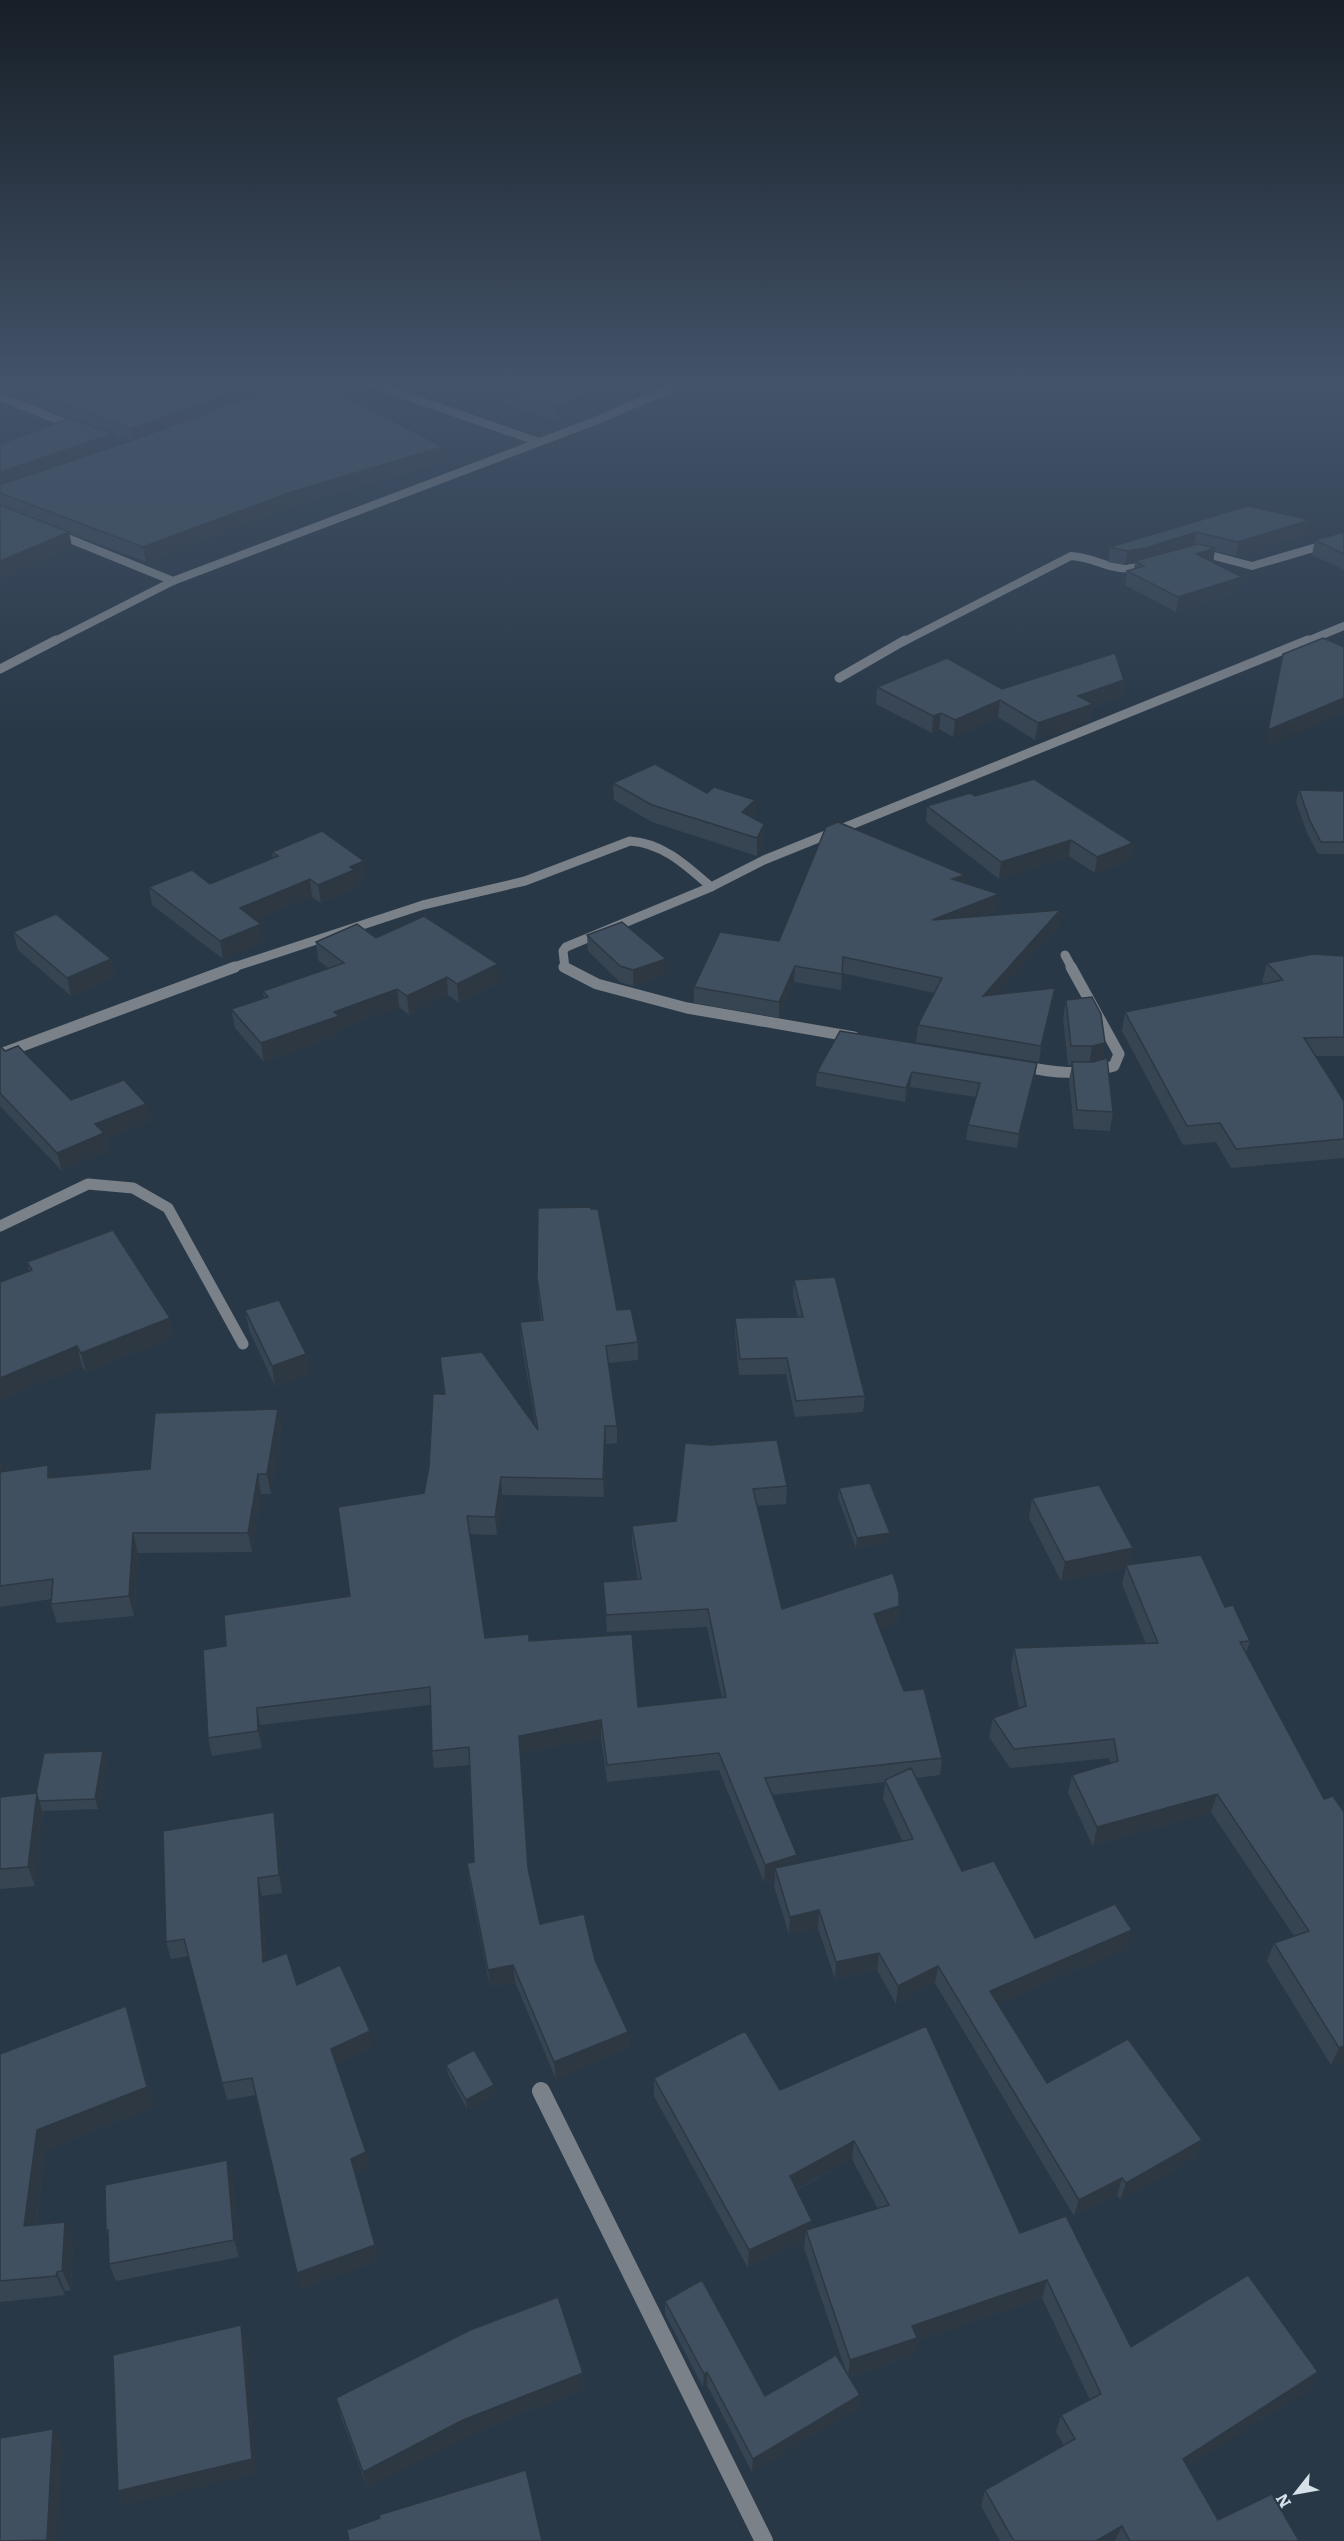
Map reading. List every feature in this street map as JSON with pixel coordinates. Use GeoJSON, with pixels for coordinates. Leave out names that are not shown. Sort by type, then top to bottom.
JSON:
{"type":"FeatureCollection","features":[{"type":"Feature","properties":{"kind":"street"},"geometry":{"type":"LineString","coordinates":[[0,669],[173,581],[387,500]]}},
{"type":"Feature","properties":{"kind":"street"},"geometry":{"type":"LineString","coordinates":[[47,529],[173,581]]}},
{"type":"Feature","properties":{"kind":"street"},"geometry":{"type":"LineString","coordinates":[[1184,555],[1204,552],[1242,565],[1252,566],[1344,539]]}},
{"type":"Feature","properties":{"kind":"street"},"geometry":{"type":"LineString","coordinates":[[839,678],[1071,556],[1082,556],[1117,571],[1151,564]]}},
{"type":"Feature","properties":{"kind":"street"},"geometry":{"type":"LineString","coordinates":[[862,1039],[707,1014],[580,978],[564,968],[563,951],[566,947],[711,887],[764,860],[1344,626]]}},
{"type":"Feature","properties":{"kind":"street"},"geometry":{"type":"LineString","coordinates":[[0,1054],[246,964],[423,904],[482,893],[525,881],[630,841],[643,840],[653,845],[688,867],[711,887]]}},
{"type":"Feature","properties":{"kind":"street"},"geometry":{"type":"LineString","coordinates":[[1004,1063],[1052,1072],[1090,1073],[1114,1066],[1119,1054],[1065,955]]}},
{"type":"Feature","properties":{"kind":"street"},"geometry":{"type":"LineString","coordinates":[[0,1226],[88,1184],[133,1188],[168,1208],[243,1344]]}},
{"type":"Feature","properties":{"kind":"street"},"geometry":{"type":"LineString","coordinates":[[542,2091],[764,2541]]}},
{"type":"Feature","properties":{"kind":"building"},"geometry":{"type":"Polygon","coordinates":[[[17,500],[271,500],[143,547],[17,500]]]}},
{"type":"Feature","properties":{"kind":"building"},"geometry":{"type":"Polygon","coordinates":[[[0,505],[69,532],[0,561],[0,505]]]}},
{"type":"Feature","properties":{"kind":"building"},"geometry":{"type":"Polygon","coordinates":[[[1248,506],[1310,520],[1238,542],[1196,532],[1146,548],[1127,551],[1110,547],[1248,506]]]}},
{"type":"Feature","properties":{"kind":"building"},"geometry":{"type":"Polygon","coordinates":[[[1344,532],[1344,554],[1315,540],[1344,532]]]}},
{"type":"Feature","properties":{"kind":"building"},"geometry":{"type":"Polygon","coordinates":[[[1198,544],[1215,548],[1196,554],[1242,577],[1178,597],[1127,571],[1144,566],[1135,561],[1198,544]]]}},
{"type":"Feature","properties":{"kind":"building"},"geometry":{"type":"Polygon","coordinates":[[[1323,638],[1344,647],[1344,698],[1268,730],[1283,654],[1323,638]]]}},
{"type":"Feature","properties":{"kind":"building"},"geometry":{"type":"Polygon","coordinates":[[[1115,653],[1124,680],[1078,696],[1093,704],[1038,723],[1000,700],[955,720],[941,713],[933,716],[877,687],[947,658],[1002,689],[1115,653]]]}},
{"type":"Feature","properties":{"kind":"building"},"geometry":{"type":"Polygon","coordinates":[[[655,764],[707,793],[714,787],[755,800],[742,812],[764,824],[757,838],[652,805],[613,783],[655,764]]]}},
{"type":"Feature","properties":{"kind":"building"},"geometry":{"type":"Polygon","coordinates":[[[1034,779],[1133,843],[1097,857],[1071,840],[1001,862],[927,806],[970,793],[975,796],[1034,779]]]}},
{"type":"Feature","properties":{"kind":"building"},"geometry":{"type":"Polygon","coordinates":[[[1299,790],[1344,791],[1344,842],[1321,842],[1310,821],[1299,790]]]}},
{"type":"Feature","properties":{"kind":"building"},"geometry":{"type":"Polygon","coordinates":[[[838,822],[965,875],[952,879],[999,894],[932,920],[1060,910],[983,996],[1055,988],[1041,1046],[918,1025],[942,978],[843,957],[842,974],[795,966],[779,1002],[694,987],[720,932],[779,941],[826,827],[838,822]]]}},
{"type":"Feature","properties":{"kind":"building"},"geometry":{"type":"Polygon","coordinates":[[[322,831],[364,861],[350,867],[354,870],[318,885],[310,879],[240,908],[261,924],[220,941],[149,887],[192,870],[210,884],[278,856],[272,852],[322,831]]]}},
{"type":"Feature","properties":{"kind":"building"},"geometry":{"type":"Polygon","coordinates":[[[56,914],[111,959],[67,978],[13,932],[56,914]]]}},
{"type":"Feature","properties":{"kind":"building"},"geometry":{"type":"Polygon","coordinates":[[[424,916],[498,964],[457,984],[447,977],[407,996],[397,989],[334,1012],[339,1016],[261,1043],[231,1009],[268,997],[263,991],[344,963],[316,942],[357,924],[376,938],[424,916]]]}},
{"type":"Feature","properties":{"kind":"building"},"geometry":{"type":"Polygon","coordinates":[[[622,922],[666,959],[633,970],[620,966],[587,935],[622,922]]]}},
{"type":"Feature","properties":{"kind":"building"},"geometry":{"type":"Polygon","coordinates":[[[1313,954],[1344,956],[1344,1037],[1304,1038],[1344,1101],[1344,1139],[1236,1149],[1220,1123],[1187,1126],[1125,1012],[1283,980],[1267,963],[1313,954]]]}},
{"type":"Feature","properties":{"kind":"building"},"geometry":{"type":"Polygon","coordinates":[[[1092,997],[1101,1014],[1105,1043],[1092,1046],[1071,1046],[1066,1000],[1092,997]]]}},
{"type":"Feature","properties":{"kind":"building"},"geometry":{"type":"Polygon","coordinates":[[[840,1031],[1037,1063],[1019,1134],[968,1125],[980,1083],[912,1072],[906,1088],[817,1072],[840,1031]]]}},
{"type":"Feature","properties":{"kind":"building"},"geometry":{"type":"Polygon","coordinates":[[[0,1046],[5,1051],[18,1046],[71,1100],[124,1080],[146,1104],[95,1124],[104,1133],[57,1153],[0,1093],[0,1046]]]}},
{"type":"Feature","properties":{"kind":"building"},"geometry":{"type":"Polygon","coordinates":[[[1107,1058],[1113,1112],[1077,1110],[1072,1062],[1093,1062],[1107,1058]]]}},
{"type":"Feature","properties":{"kind":"building"},"geometry":{"type":"Polygon","coordinates":[[[591,1207],[591,1209],[598,1209],[617,1310],[631,1309],[638,1342],[606,1346],[617,1426],[605,1426],[603,1479],[501,1477],[495,1517],[467,1516],[485,1638],[529,1634],[529,1641],[632,1634],[638,1707],[726,1697],[708,1609],[606,1615],[603,1582],[641,1579],[632,1526],[676,1521],[685,1443],[710,1445],[777,1440],[787,1486],[753,1489],[782,1609],[893,1573],[899,1593],[899,1606],[874,1614],[904,1691],[924,1689],[942,1758],[765,1778],[797,1855],[765,1865],[719,1753],[607,1765],[601,1720],[519,1736],[528,1868],[540,1924],[584,1914],[595,1960],[628,2032],[554,2062],[513,1965],[488,1970],[467,1863],[474,1862],[469,1747],[432,1751],[430,1687],[257,1708],[258,1731],[208,1738],[203,1650],[226,1646],[224,1615],[350,1596],[338,1507],[424,1493],[429,1467],[433,1394],[445,1394],[440,1357],[482,1352],[538,1430],[520,1322],[543,1320],[537,1278],[538,1208],[591,1207]]]}},
{"type":"Feature","properties":{"kind":"building"},"geometry":{"type":"Polygon","coordinates":[[[113,1230],[170,1318],[81,1353],[77,1346],[0,1378],[0,1282],[32,1270],[27,1262],[113,1230]]]}},
{"type":"Feature","properties":{"kind":"building"},"geometry":{"type":"Polygon","coordinates":[[[835,1277],[865,1396],[796,1401],[787,1358],[740,1359],[735,1318],[803,1317],[794,1280],[835,1277]]]}},
{"type":"Feature","properties":{"kind":"building"},"geometry":{"type":"Polygon","coordinates":[[[279,1300],[306,1354],[272,1366],[245,1310],[279,1300]]]}},
{"type":"Feature","properties":{"kind":"building"},"geometry":{"type":"Polygon","coordinates":[[[278,1409],[267,1474],[258,1474],[248,1533],[133,1533],[129,1596],[51,1604],[53,1579],[0,1586],[0,1472],[48,1465],[48,1478],[150,1469],[155,1413],[278,1409]]]}},
{"type":"Feature","properties":{"kind":"building"},"geometry":{"type":"Polygon","coordinates":[[[870,1483],[890,1533],[857,1538],[839,1488],[870,1483]]]}},
{"type":"Feature","properties":{"kind":"building"},"geometry":{"type":"Polygon","coordinates":[[[1099,1485],[1133,1548],[1065,1562],[1032,1498],[1099,1485]]]}},
{"type":"Feature","properties":{"kind":"building"},"geometry":{"type":"Polygon","coordinates":[[[1201,1555],[1225,1607],[1233,1605],[1250,1641],[1240,1642],[1324,1799],[1333,1796],[1344,1812],[1344,2046],[1339,2048],[1274,1943],[1309,1931],[1217,1794],[1097,1827],[1072,1775],[1118,1761],[1114,1739],[1014,1749],[993,1718],[1026,1706],[1014,1648],[1158,1643],[1126,1565],[1201,1555]]]}},
{"type":"Feature","properties":{"kind":"building"},"geometry":{"type":"Polygon","coordinates":[[[103,1751],[95,1799],[39,1801],[36,1793],[44,1753],[103,1751]]]}},
{"type":"Feature","properties":{"kind":"building"},"geometry":{"type":"Polygon","coordinates":[[[911,1768],[962,1871],[994,1861],[1035,1938],[1115,1904],[1132,1930],[990,1991],[1047,2083],[1128,2039],[1202,2140],[1126,2183],[1122,2178],[1079,2200],[938,1966],[898,1986],[879,1953],[836,1962],[819,1910],[790,1917],[775,1868],[913,1839],[885,1780],[911,1768]]]}},
{"type":"Feature","properties":{"kind":"building"},"geometry":{"type":"Polygon","coordinates":[[[37,1793],[28,1867],[0,1869],[0,1797],[37,1793]]]}},
{"type":"Feature","properties":{"kind":"building"},"geometry":{"type":"Polygon","coordinates":[[[274,1812],[279,1875],[258,1878],[263,1962],[287,1953],[297,1985],[340,1965],[370,2031],[331,2049],[366,2152],[351,2159],[375,2245],[297,2273],[252,2078],[222,2083],[184,1939],[166,1942],[163,1831],[274,1812]]]}},
{"type":"Feature","properties":{"kind":"building"},"geometry":{"type":"Polygon","coordinates":[[[126,2006],[147,2087],[37,2130],[24,2226],[65,2222],[62,2271],[57,2272],[56,2276],[0,2281],[0,2054],[126,2006]]]}},
{"type":"Feature","properties":{"kind":"building"},"geometry":{"type":"Polygon","coordinates":[[[926,2026],[1020,2233],[1066,2216],[1131,2347],[1248,2275],[1318,2372],[1183,2459],[1218,2520],[1272,2494],[1299,2541],[1130,2541],[1122,2526],[1096,2541],[1014,2541],[985,2490],[1075,2439],[1061,2415],[1101,2394],[1047,2280],[912,2326],[917,2338],[850,2360],[806,2230],[889,2205],[854,2141],[790,2176],[812,2221],[749,2250],[654,2078],[745,2031],[780,2090],[926,2026]]]}},
{"type":"Feature","properties":{"kind":"building"},"geometry":{"type":"Polygon","coordinates":[[[474,2050],[494,2085],[466,2100],[446,2065],[474,2050]]]}},
{"type":"Feature","properties":{"kind":"building"},"geometry":{"type":"Polygon","coordinates":[[[227,2160],[234,2240],[109,2264],[105,2185],[227,2160]]]}},
{"type":"Feature","properties":{"kind":"building"},"geometry":{"type":"Polygon","coordinates":[[[702,2280],[765,2396],[836,2355],[860,2395],[753,2459],[707,2372],[704,2374],[665,2301],[702,2280]]]}},
{"type":"Feature","properties":{"kind":"building"},"geometry":{"type":"Polygon","coordinates":[[[558,2297],[583,2373],[463,2420],[363,2472],[336,2398],[470,2330],[558,2297]]]}},
{"type":"Feature","properties":{"kind":"building"},"geometry":{"type":"Polygon","coordinates":[[[241,2325],[252,2459],[118,2491],[113,2355],[241,2325]]]}},
{"type":"Feature","properties":{"kind":"building"},"geometry":{"type":"Polygon","coordinates":[[[53,2429],[47,2540],[0,2541],[0,2438],[53,2429]]]}},
{"type":"Feature","properties":{"kind":"building"},"geometry":{"type":"Polygon","coordinates":[[[526,2470],[542,2541],[349,2541],[347,2530],[380,2518],[379,2515],[526,2470]]]}}]}
